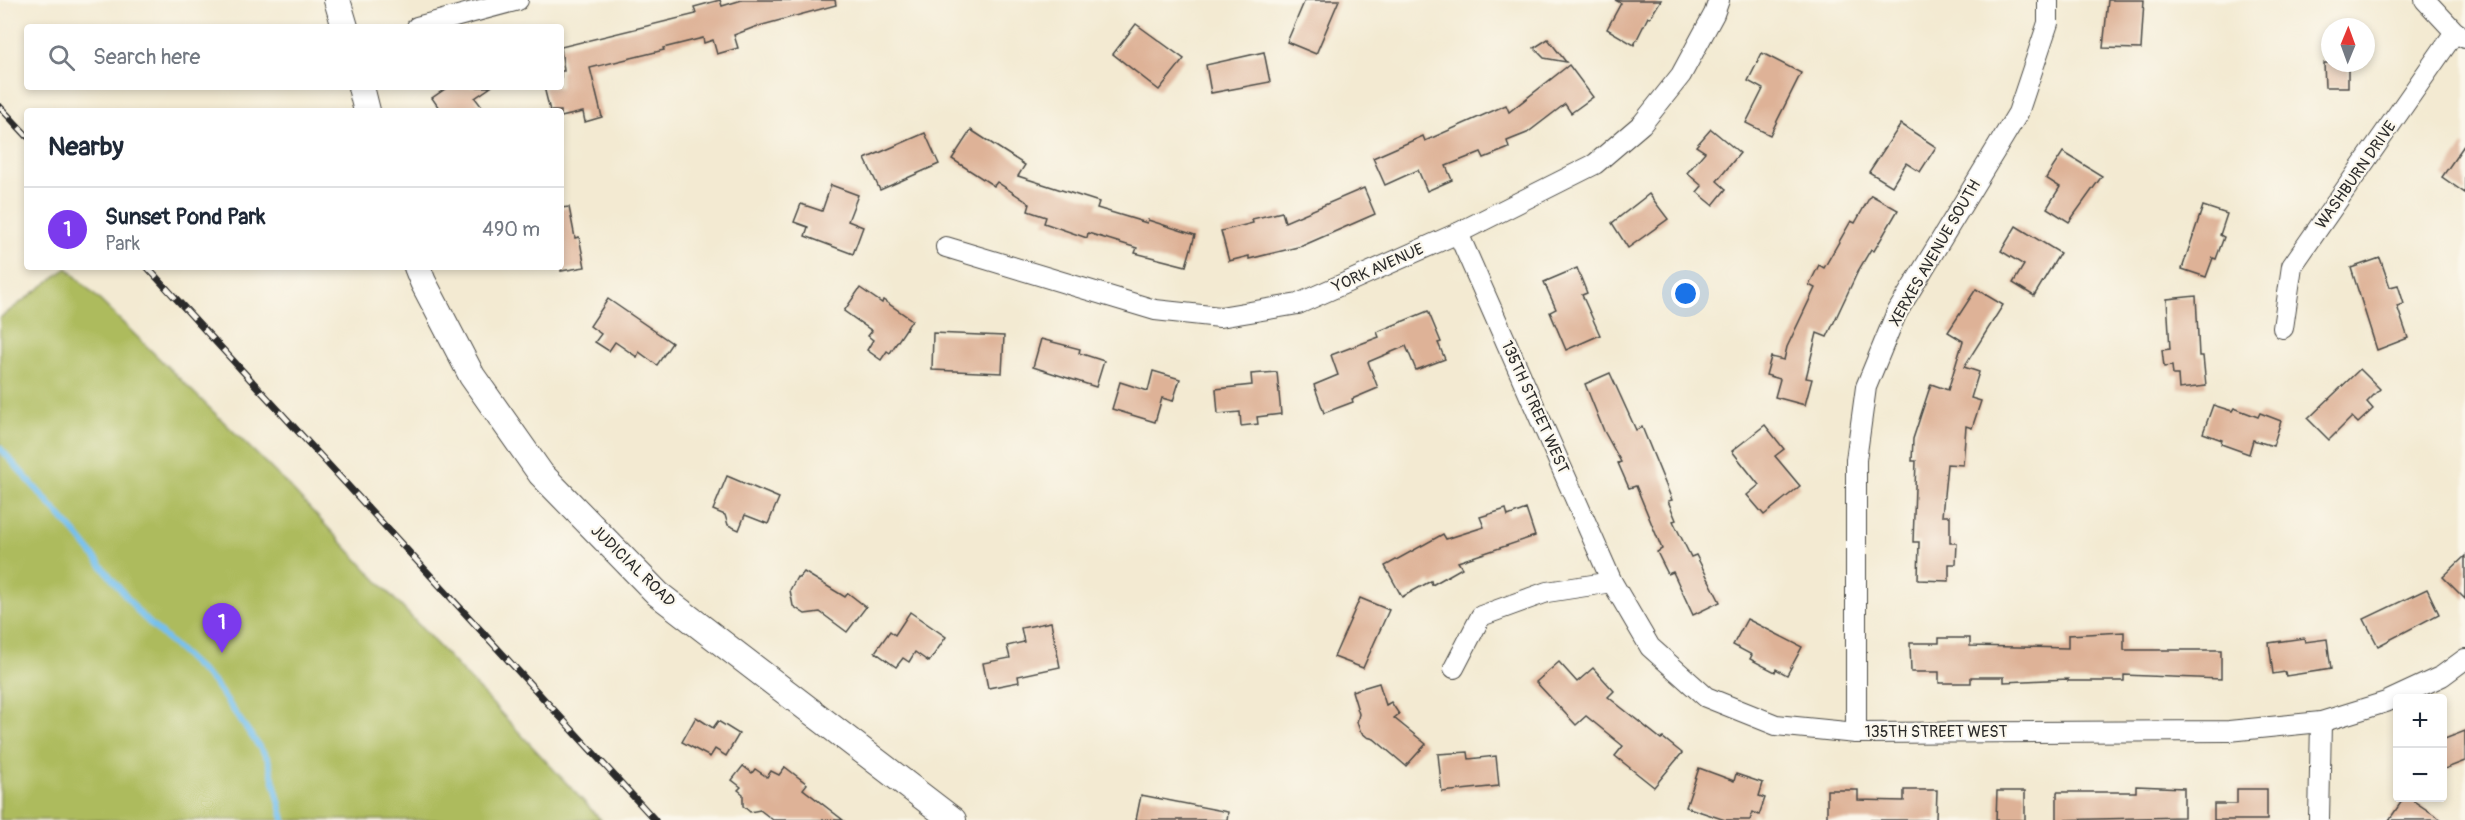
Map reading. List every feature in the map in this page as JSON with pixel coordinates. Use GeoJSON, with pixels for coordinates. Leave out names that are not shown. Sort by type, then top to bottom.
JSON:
{"type":"FeatureCollection","features":[{"type":"Feature","properties":{"kind":"street"},"geometry":{"type":"LineString","coordinates":[[337,0],[344,24]]}},
{"type":"Feature","properties":{"kind":"street"},"geometry":{"type":"LineString","coordinates":[[428,24],[518,0]]}},
{"type":"Feature","properties":{"kind":"street","name":"YORK AVENUE"},"geometry":{"type":"LineString","coordinates":[[946,247],[1155,310],[1220,317],[1298,304],[1458,233],[1595,164],[1642,124],[1682,75],[1719,0]]}},
{"type":"Feature","properties":{"kind":"street","name":"XERXES AVENUE SOUTH"},"geometry":{"type":"LineString","coordinates":[[1856,733],[1856,460],[1866,387],[1896,314],[2018,113],[2048,23],[2048,0]]}},
{"type":"Feature","properties":{"kind":"street"},"geometry":{"type":"LineString","coordinates":[[2425,0],[2460,35]]}},
{"type":"Feature","properties":{"kind":"street","name":"WASHBURN DRIVE"},"geometry":{"type":"LineString","coordinates":[[2283,328],[2292,266],[2460,35]]}},
{"type":"Feature","properties":{"kind":"street"},"geometry":{"type":"LineString","coordinates":[[361,90],[366,108]]}},
{"type":"Feature","properties":{"kind":"street","name":"135TH STREET WEST"},"geometry":{"type":"LineString","coordinates":[[1458,233],[1612,582],[1650,647],[1706,697],[1776,725],[1856,733],[2229,731],[2320,722],[2386,702],[2442,676],[2465,658]]}},
{"type":"Feature","properties":{"kind":"street","name":"JUDICIAL ROAD"},"geometry":{"type":"LineString","coordinates":[[419,270],[472,376],[541,474],[658,594],[953,820]]}},
{"type":"Feature","properties":{"kind":"street"},"geometry":{"type":"LineString","coordinates":[[1454,668],[1481,616],[1547,592],[1612,582]]}},
{"type":"Feature","properties":{"kind":"street"},"geometry":{"type":"LineString","coordinates":[[2319,820],[2320,722]]}},
{"type":"Feature","properties":{"kind":"green space"},"geometry":{"type":"Polygon","coordinates":[[[64,270],[69,270],[288,485],[601,820],[0,820],[0,318],[64,270]]]}},
{"type":"Feature","properties":{"kind":"building"},"geometry":{"type":"Polygon","coordinates":[[[720,0],[722,6],[742,0],[835,0],[836,5],[734,35],[738,48],[717,54],[713,40],[704,43],[703,38],[590,68],[602,117],[585,122],[583,112],[564,116],[564,108],[549,108],[545,90],[564,90],[564,46],[696,14],[694,7],[720,0]]]}},
{"type":"Feature","properties":{"kind":"building"},"geometry":{"type":"Polygon","coordinates":[[[1305,0],[1339,0],[1316,54],[1287,42],[1305,0]]]}},
{"type":"Feature","properties":{"kind":"building"},"geometry":{"type":"Polygon","coordinates":[[[1615,0],[1661,0],[1650,18],[1648,17],[1634,45],[1607,29],[1621,3],[1615,0]]]}},
{"type":"Feature","properties":{"kind":"building"},"geometry":{"type":"Polygon","coordinates":[[[2108,0],[2144,0],[2141,49],[2103,48],[2108,0]]]}},
{"type":"Feature","properties":{"kind":"building"},"geometry":{"type":"Polygon","coordinates":[[[1136,24],[1184,59],[1159,90],[1113,54],[1136,24]]]}},
{"type":"Feature","properties":{"kind":"building"},"geometry":{"type":"Polygon","coordinates":[[[1548,39],[1566,62],[1544,58],[1534,48],[1548,39]]]}},
{"type":"Feature","properties":{"kind":"building"},"geometry":{"type":"Polygon","coordinates":[[[1264,52],[1270,82],[1211,93],[1206,65],[1264,52]]]}},
{"type":"Feature","properties":{"kind":"building"},"geometry":{"type":"Polygon","coordinates":[[[1762,53],[1801,73],[1770,135],[1746,123],[1763,89],[1748,81],[1762,53]]]}},
{"type":"Feature","properties":{"kind":"building"},"geometry":{"type":"Polygon","coordinates":[[[1569,65],[1593,97],[1571,113],[1565,104],[1527,133],[1507,141],[1509,148],[1484,158],[1481,152],[1446,166],[1452,180],[1427,191],[1418,170],[1385,185],[1373,158],[1423,136],[1425,141],[1506,105],[1509,112],[1569,65]]]}},
{"type":"Feature","properties":{"kind":"building"},"geometry":{"type":"Polygon","coordinates":[[[2324,72],[2348,72],[2348,87],[2325,87],[2324,72]]]}},
{"type":"Feature","properties":{"kind":"building"},"geometry":{"type":"Polygon","coordinates":[[[444,90],[487,90],[475,98],[483,108],[439,108],[432,98],[444,90]]]}},
{"type":"Feature","properties":{"kind":"building"},"geometry":{"type":"Polygon","coordinates":[[[1901,124],[1936,147],[1920,172],[1906,163],[1892,186],[1869,172],[1901,124]]]}},
{"type":"Feature","properties":{"kind":"building"},"geometry":{"type":"Polygon","coordinates":[[[1711,129],[1740,153],[1717,181],[1726,189],[1713,205],[1697,192],[1702,186],[1687,173],[1705,152],[1696,146],[1711,129]]]}},
{"type":"Feature","properties":{"kind":"building"},"geometry":{"type":"Polygon","coordinates":[[[971,130],[1025,165],[1018,176],[1099,202],[1097,208],[1147,223],[1148,220],[1195,235],[1186,266],[1135,253],[1137,248],[1088,233],[1087,238],[1044,223],[1046,217],[1028,211],[1030,204],[997,182],[994,186],[952,159],[971,130]]]}},
{"type":"Feature","properties":{"kind":"building"},"geometry":{"type":"Polygon","coordinates":[[[925,133],[939,164],[880,190],[865,159],[925,133]]]}},
{"type":"Feature","properties":{"kind":"building"},"geometry":{"type":"Polygon","coordinates":[[[2465,144],[2465,193],[2442,177],[2465,144]]]}},
{"type":"Feature","properties":{"kind":"building"},"geometry":{"type":"Polygon","coordinates":[[[2063,152],[2102,176],[2069,222],[2047,208],[2060,187],[2046,178],[2063,152]]]}},
{"type":"Feature","properties":{"kind":"building"},"geometry":{"type":"Polygon","coordinates":[[[831,185],[858,195],[848,221],[863,227],[853,254],[805,236],[808,227],[794,222],[801,204],[822,211],[831,185]]]}},
{"type":"Feature","properties":{"kind":"building"},"geometry":{"type":"Polygon","coordinates":[[[1364,188],[1375,214],[1302,246],[1249,259],[1249,256],[1229,261],[1221,231],[1253,223],[1252,219],[1282,212],[1285,222],[1364,188]]]}},
{"type":"Feature","properties":{"kind":"building"},"geometry":{"type":"Polygon","coordinates":[[[1649,194],[1668,219],[1628,248],[1612,223],[1649,194]]]}},
{"type":"Feature","properties":{"kind":"building"},"geometry":{"type":"Polygon","coordinates":[[[1871,195],[1898,210],[1874,251],[1871,249],[1858,271],[1827,337],[1817,333],[1806,378],[1812,379],[1805,405],[1775,397],[1780,379],[1766,375],[1771,357],[1784,360],[1787,347],[1815,288],[1809,285],[1819,265],[1824,268],[1851,221],[1855,223],[1871,195]]]}},
{"type":"Feature","properties":{"kind":"building"},"geometry":{"type":"Polygon","coordinates":[[[2203,206],[2227,214],[2220,235],[2224,237],[2206,277],[2182,269],[2203,206]]]}},
{"type":"Feature","properties":{"kind":"building"},"geometry":{"type":"Polygon","coordinates":[[[569,207],[575,238],[579,237],[585,267],[561,271],[564,270],[564,208],[569,207]]]}},
{"type":"Feature","properties":{"kind":"building"},"geometry":{"type":"Polygon","coordinates":[[[2016,226],[2060,253],[2034,296],[2013,283],[2024,265],[2001,251],[2016,226]]]}},
{"type":"Feature","properties":{"kind":"building"},"geometry":{"type":"Polygon","coordinates":[[[2380,258],[2390,287],[2398,285],[2404,304],[2397,306],[2408,338],[2377,350],[2351,268],[2380,258]]]}},
{"type":"Feature","properties":{"kind":"building"},"geometry":{"type":"Polygon","coordinates":[[[1577,268],[1587,293],[1582,295],[1600,335],[1566,350],[1550,312],[1556,309],[1544,282],[1577,268]]]}},
{"type":"Feature","properties":{"kind":"building"},"geometry":{"type":"Polygon","coordinates":[[[860,288],[882,303],[883,300],[912,320],[890,353],[887,351],[881,360],[867,350],[873,340],[868,336],[872,331],[844,311],[860,288]]]}},
{"type":"Feature","properties":{"kind":"building"},"geometry":{"type":"Polygon","coordinates":[[[1976,289],[2003,305],[1964,367],[1979,372],[1971,398],[1981,401],[1972,428],[1966,426],[1963,465],[1947,464],[1942,516],[1950,516],[1950,543],[1957,543],[1956,564],[1949,564],[1949,581],[1918,580],[1919,542],[1913,542],[1916,461],[1912,461],[1913,439],[1931,384],[1948,390],[1963,341],[1948,332],[1976,289]]]}},
{"type":"Feature","properties":{"kind":"building"},"geometry":{"type":"Polygon","coordinates":[[[2196,296],[2199,356],[2203,356],[2206,386],[2179,389],[2178,375],[2173,375],[2172,366],[2164,367],[2162,350],[2170,349],[2167,299],[2196,296]]]}},
{"type":"Feature","properties":{"kind":"building"},"geometry":{"type":"Polygon","coordinates":[[[608,299],[672,343],[657,365],[639,352],[637,357],[615,342],[609,351],[595,342],[601,334],[590,326],[608,299]]]}},
{"type":"Feature","properties":{"kind":"building"},"geometry":{"type":"Polygon","coordinates":[[[1428,311],[1441,342],[1438,343],[1445,359],[1416,370],[1406,346],[1368,362],[1378,388],[1352,399],[1353,402],[1324,413],[1314,385],[1338,375],[1331,355],[1379,337],[1377,332],[1428,311]]]}},
{"type":"Feature","properties":{"kind":"building"},"geometry":{"type":"Polygon","coordinates":[[[933,333],[1004,336],[1002,373],[932,370],[933,333]]]}},
{"type":"Feature","properties":{"kind":"building"},"geometry":{"type":"Polygon","coordinates":[[[1041,339],[1080,349],[1079,353],[1104,361],[1096,387],[1033,367],[1041,339]]]}},
{"type":"Feature","properties":{"kind":"building"},"geometry":{"type":"Polygon","coordinates":[[[2360,369],[2380,389],[2367,402],[2373,409],[2358,423],[2352,417],[2329,440],[2308,419],[2360,369]]]}},
{"type":"Feature","properties":{"kind":"building"},"geometry":{"type":"Polygon","coordinates":[[[1153,371],[1180,379],[1173,401],[1162,398],[1155,422],[1112,409],[1120,382],[1148,391],[1153,371]]]}},
{"type":"Feature","properties":{"kind":"building"},"geometry":{"type":"Polygon","coordinates":[[[1277,372],[1281,414],[1257,417],[1258,424],[1241,426],[1240,412],[1218,414],[1216,389],[1252,385],[1251,374],[1277,372]]]}},
{"type":"Feature","properties":{"kind":"building"},"geometry":{"type":"Polygon","coordinates":[[[1610,373],[1636,430],[1642,427],[1672,500],[1668,501],[1676,520],[1673,521],[1691,557],[1696,555],[1720,602],[1693,615],[1673,572],[1668,574],[1657,552],[1662,549],[1636,486],[1629,488],[1618,463],[1621,462],[1604,431],[1585,384],[1610,373]]]}},
{"type":"Feature","properties":{"kind":"building"},"geometry":{"type":"Polygon","coordinates":[[[2213,405],[2232,411],[2234,408],[2258,417],[2260,413],[2281,421],[2273,446],[2253,440],[2249,454],[2221,444],[2222,440],[2203,433],[2213,405]]]}},
{"type":"Feature","properties":{"kind":"building"},"geometry":{"type":"Polygon","coordinates":[[[1765,425],[1784,449],[1775,456],[1800,486],[1764,515],[1747,495],[1759,485],[1732,451],[1765,425]]]}},
{"type":"Feature","properties":{"kind":"building"},"geometry":{"type":"Polygon","coordinates":[[[727,476],[779,498],[768,524],[745,515],[739,530],[728,525],[725,515],[713,510],[727,476]]]}},
{"type":"Feature","properties":{"kind":"building"},"geometry":{"type":"Polygon","coordinates":[[[1506,509],[1508,516],[1526,509],[1535,536],[1458,562],[1462,568],[1432,585],[1431,581],[1402,597],[1385,566],[1443,534],[1446,539],[1484,527],[1480,517],[1506,509]]]}},
{"type":"Feature","properties":{"kind":"building"},"geometry":{"type":"Polygon","coordinates":[[[2465,556],[2465,599],[2443,577],[2465,556]]]}},
{"type":"Feature","properties":{"kind":"building"},"geometry":{"type":"Polygon","coordinates":[[[804,572],[845,597],[848,593],[866,607],[847,632],[820,612],[805,614],[793,606],[790,590],[797,577],[799,578],[804,572]]]}},
{"type":"Feature","properties":{"kind":"building"},"geometry":{"type":"Polygon","coordinates":[[[2427,589],[2439,614],[2378,646],[2364,619],[2427,589]]]}},
{"type":"Feature","properties":{"kind":"building"},"geometry":{"type":"Polygon","coordinates":[[[1360,598],[1389,610],[1363,668],[1334,657],[1360,598]]]}},
{"type":"Feature","properties":{"kind":"building"},"geometry":{"type":"Polygon","coordinates":[[[910,612],[946,637],[929,662],[915,652],[909,662],[903,658],[896,667],[875,652],[890,631],[895,635],[910,612]]]}},
{"type":"Feature","properties":{"kind":"building"},"geometry":{"type":"Polygon","coordinates":[[[1747,619],[1802,647],[1787,675],[1776,669],[1775,672],[1750,659],[1752,655],[1733,645],[1747,619]]]}},
{"type":"Feature","properties":{"kind":"building"},"geometry":{"type":"Polygon","coordinates":[[[1051,622],[1060,667],[1018,676],[1019,682],[988,688],[983,663],[1010,658],[1007,646],[1024,642],[1021,628],[1051,622]]]}},
{"type":"Feature","properties":{"kind":"building"},"geometry":{"type":"Polygon","coordinates":[[[2124,632],[2124,650],[2221,650],[2221,679],[2124,675],[2124,681],[2068,681],[2068,679],[2004,682],[2004,677],[1971,677],[1971,683],[1939,683],[1939,672],[1911,672],[1910,643],[1939,643],[1939,638],[1970,638],[1970,646],[2068,648],[2068,635],[2124,632]]]}},
{"type":"Feature","properties":{"kind":"building"},"geometry":{"type":"Polygon","coordinates":[[[2304,638],[2305,642],[2327,639],[2331,669],[2286,676],[2285,672],[2273,674],[2269,643],[2304,638]]]}},
{"type":"Feature","properties":{"kind":"building"},"geometry":{"type":"Polygon","coordinates":[[[1559,662],[1577,682],[1593,668],[1614,691],[1608,697],[1682,753],[1654,787],[1615,756],[1623,746],[1586,716],[1576,725],[1536,682],[1559,662]]]}},
{"type":"Feature","properties":{"kind":"building"},"geometry":{"type":"Polygon","coordinates":[[[1379,683],[1386,705],[1391,702],[1399,714],[1394,718],[1426,744],[1406,766],[1374,739],[1360,731],[1357,722],[1359,714],[1352,691],[1379,683]]]}},
{"type":"Feature","properties":{"kind":"building"},"geometry":{"type":"Polygon","coordinates":[[[696,717],[713,728],[718,721],[739,734],[726,756],[715,749],[710,757],[682,742],[696,717]]]}},
{"type":"Feature","properties":{"kind":"building"},"geometry":{"type":"Polygon","coordinates":[[[2465,731],[2465,761],[2447,768],[2447,748],[2447,738],[2465,731]]]}},
{"type":"Feature","properties":{"kind":"building"},"geometry":{"type":"Polygon","coordinates":[[[1468,752],[1469,759],[1496,756],[1499,786],[1442,792],[1438,754],[1468,752]]]}},
{"type":"Feature","properties":{"kind":"building"},"geometry":{"type":"Polygon","coordinates":[[[743,766],[752,773],[755,769],[767,777],[771,771],[779,775],[785,767],[807,784],[803,789],[843,820],[773,820],[760,810],[750,812],[743,806],[743,794],[738,790],[741,787],[732,780],[743,766]]]}},
{"type":"Feature","properties":{"kind":"building"},"geometry":{"type":"Polygon","coordinates":[[[1699,768],[1734,781],[1736,774],[1763,783],[1759,796],[1765,798],[1759,815],[1753,812],[1750,820],[1725,820],[1686,807],[1699,768]]]}},
{"type":"Feature","properties":{"kind":"building"},"geometry":{"type":"Polygon","coordinates":[[[2136,786],[2184,788],[2184,817],[2057,820],[2057,792],[2136,792],[2136,786]]]}},
{"type":"Feature","properties":{"kind":"building"},"geometry":{"type":"Polygon","coordinates":[[[2237,789],[2267,789],[2267,820],[2214,820],[2214,804],[2237,804],[2237,789]]]}},
{"type":"Feature","properties":{"kind":"building"},"geometry":{"type":"Polygon","coordinates":[[[1827,790],[1858,790],[1858,800],[1904,801],[1904,790],[1937,790],[1936,820],[1827,820],[1827,790]]]}},
{"type":"Feature","properties":{"kind":"building"},"geometry":{"type":"Polygon","coordinates":[[[1997,791],[2025,791],[2025,820],[1996,820],[1997,791]]]}},
{"type":"Feature","properties":{"kind":"building"},"geometry":{"type":"Polygon","coordinates":[[[1141,795],[1228,812],[1227,820],[1136,820],[1141,795]]]}},
{"type":"Feature","properties":{"kind":"building"},"geometry":{"type":"Polygon","coordinates":[[[2401,802],[2415,802],[2442,820],[2389,820],[2401,802]]]}},
{"type":"Feature","properties":{"kind":"waterway"},"geometry":{"type":"LineString","coordinates":[[0,448],[78,536],[140,614],[214,683],[268,759],[284,820]]}},
{"type":"Feature","properties":{"kind":"railway"},"geometry":{"type":"LineString","coordinates":[[0,107],[24,133]]}},
{"type":"Feature","properties":{"kind":"railway"},"geometry":{"type":"LineString","coordinates":[[150,270],[655,820]]}},
{"type":"Feature","properties":{"kind":"place","name":"Sunset Pond Park"},"geometry":{"type":"Point","coordinates":[222,653]}}]}
